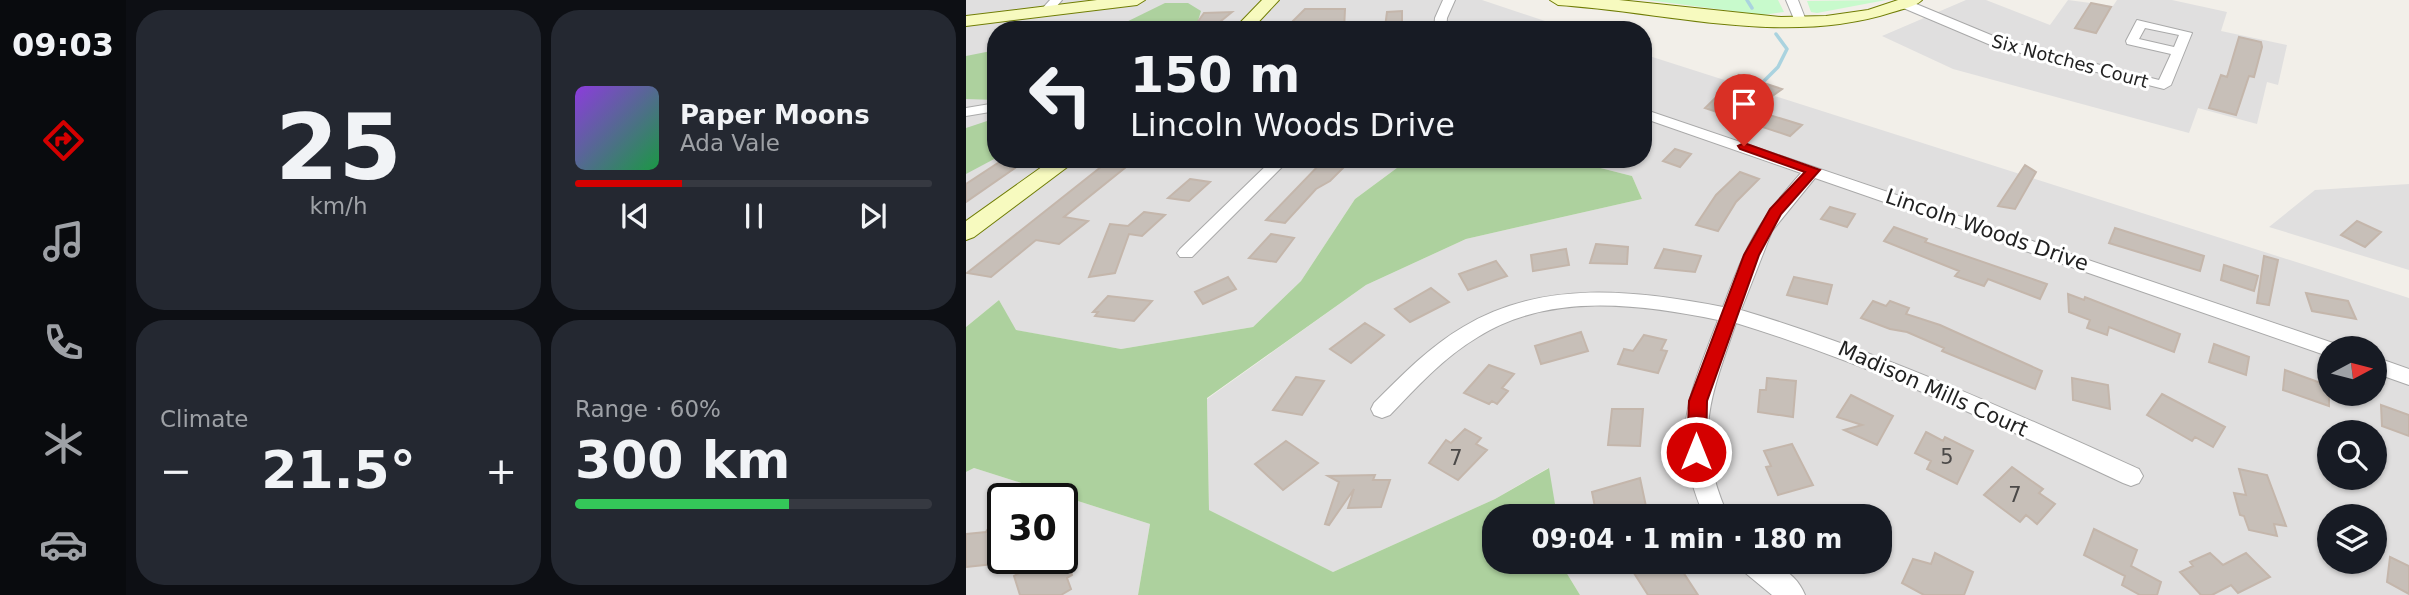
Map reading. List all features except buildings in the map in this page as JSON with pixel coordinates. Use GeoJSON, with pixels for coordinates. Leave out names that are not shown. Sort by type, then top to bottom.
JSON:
{"type":"FeatureCollection","features":[{"type":"Feature","properties":{"kind":"street"},"geometry":{"type":"LineString","coordinates":[[966,21],[1051,6],[1137,0]]}},
{"type":"Feature","properties":{"kind":"street"},"geometry":{"type":"LineString","coordinates":[[1250,21],[1272,0]]}},
{"type":"Feature","properties":{"kind":"street"},"geometry":{"type":"LineString","coordinates":[[1441,21],[1449,0]]}},
{"type":"Feature","properties":{"kind":"street"},"geometry":{"type":"LineString","coordinates":[[1558,0],[1610,3],[1731,20],[1801,23],[1868,14],[1909,2]]}},
{"type":"Feature","properties":{"kind":"street"},"geometry":{"type":"LineString","coordinates":[[1792,0],[1801,23]]}},
{"type":"Feature","properties":{"kind":"street","name":"Six Notches Court"},"geometry":{"type":"LineString","coordinates":[[1909,2],[1998,43],[2164,85],[2178,52]]}},
{"type":"Feature","properties":{"kind":"street"},"geometry":{"type":"LineString","coordinates":[[966,111],[987,108]]}},
{"type":"Feature","properties":{"kind":"street","name":"Lincoln Woods Drive"},"geometry":{"type":"LineString","coordinates":[[1652,116],[2317,345]]}},
{"type":"Feature","properties":{"kind":"street"},"geometry":{"type":"LineString","coordinates":[[966,232],[1055,168]]}},
{"type":"Feature","properties":{"kind":"street"},"geometry":{"type":"LineString","coordinates":[[1186,253],[1273,168]]}},
{"type":"Feature","properties":{"kind":"street"},"geometry":{"type":"LineString","coordinates":[[1712,504],[1701,481],[1695,429],[1698,401],[1763,231],[1775,212],[1813,170]]}},
{"type":"Feature","properties":{"kind":"street","name":"Madison Mills Court"},"geometry":{"type":"LineString","coordinates":[[1382,410],[1449,344],[1507,313],[1536,304],[1590,297],[1625,298],[1730,315],[1825,341],[2131,477]]}},
{"type":"Feature","properties":{"kind":"street"},"geometry":{"type":"LineString","coordinates":[[2387,369],[2409,377]]}},
{"type":"Feature","properties":{"kind":"street"},"geometry":{"type":"LineString","coordinates":[[1767,574],[1792,595]]}},
{"type":"Feature","properties":{"kind":"shaded area"},"geometry":{"type":"Polygon","coordinates":[[[966,0],[1482,0],[1545,21],[987,21],[987,168],[1397,168],[1355,199],[1301,281],[1253,327],[1121,349],[1015,330],[999,300],[966,327],[966,0]]]}},
{"type":"Feature","properties":{"kind":"shaded area"},"geometry":{"type":"Polygon","coordinates":[[[1966,0],[1986,0],[2050,25],[2068,0],[2113,6],[2117,0],[2172,0],[2227,12],[2221,31],[2287,45],[2278,85],[2267,82],[2257,124],[2198,108],[2189,133],[1953,69],[1882,36],[1966,0]]]}},
{"type":"Feature","properties":{"kind":"shaded area"},"geometry":{"type":"Polygon","coordinates":[[[1652,57],[2409,298],[2409,595],[1580,595],[1567,574],[1892,574],[1892,504],[1555,504],[1548,468],[1495,499],[1333,572],[1209,510],[1207,399],[1366,285],[1466,239],[1642,199],[1632,176],[1600,168],[1652,168],[1652,57]]]}},
{"type":"Feature","properties":{"kind":"shaded area"},"geometry":{"type":"Polygon","coordinates":[[[2409,184],[2409,270],[2269,227],[2315,190],[2409,184]]]}},
{"type":"Feature","properties":{"kind":"shaded area"},"geometry":{"type":"Polygon","coordinates":[[[974,468],[1021,483],[987,483],[987,574],[1078,574],[1078,501],[1150,524],[1138,595],[966,595],[966,472],[974,468]]]}},
{"type":"Feature","properties":{"kind":"green space"},"geometry":{"type":"Polygon","coordinates":[[[1647,0],[1778,0],[1784,12],[1763,15],[1647,0]]]}},
{"type":"Feature","properties":{"kind":"green space"},"geometry":{"type":"Polygon","coordinates":[[[1886,0],[1817,13],[1811,12],[1807,1],[1886,0]]]}},
{"type":"Feature","properties":{"kind":"green space"},"geometry":{"type":"Polygon","coordinates":[[[1165,3],[1188,3],[1201,11],[1198,21],[1128,21],[1165,3]]]}},
{"type":"Feature","properties":{"kind":"green space"},"geometry":{"type":"Polygon","coordinates":[[[987,52],[987,100],[966,99],[966,56],[987,52]]]}},
{"type":"Feature","properties":{"kind":"green space"},"geometry":{"type":"Polygon","coordinates":[[[987,121],[987,163],[966,174],[966,128],[987,121]]]}},
{"type":"Feature","properties":{"kind":"green space"},"geometry":{"type":"Polygon","coordinates":[[[1397,168],[1600,168],[1632,176],[1642,199],[1466,239],[1366,285],[1207,398],[1209,510],[1333,572],[1482,505],[1482,574],[1567,574],[1580,595],[1138,595],[1150,524],[1078,501],[1078,483],[1021,483],[974,468],[966,472],[966,327],[999,300],[1016,330],[1121,349],[1253,327],[1301,281],[1355,199],[1397,168]]]}},
{"type":"Feature","properties":{"kind":"green space"},"geometry":{"type":"Polygon","coordinates":[[[1549,468],[1555,504],[1484,504],[1495,499],[1549,468]]]}},
{"type":"Feature","properties":{"kind":"waterway"},"geometry":{"type":"LineString","coordinates":[[1747,0],[1752,8]]}},
{"type":"Feature","properties":{"kind":"waterway"},"geometry":{"type":"LineString","coordinates":[[1758,87],[1778,67],[1787,49],[1776,34]]}},
{"type":"Feature","properties":{"kind":"route"},"geometry":{"type":"LineString","coordinates":[[1696,452],[1698,401],[1751,255],[1775,212],[1813,170],[1744,146]]}}]}
